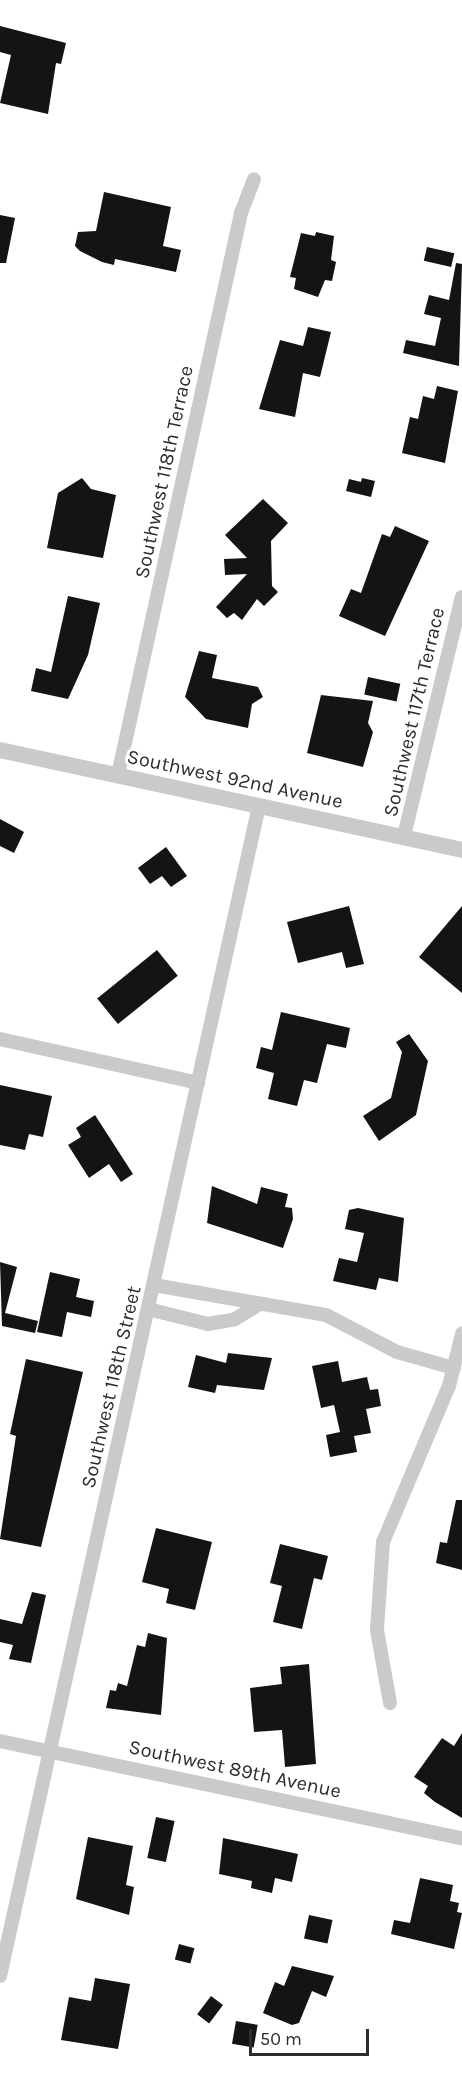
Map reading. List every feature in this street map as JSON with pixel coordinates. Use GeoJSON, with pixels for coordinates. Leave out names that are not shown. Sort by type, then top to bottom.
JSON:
{"type":"FeatureCollection","features":[{"type":"Feature","properties":{"kind":"street","name":"Southwest 118th Terrace"},"geometry":{"type":"LineString","coordinates":[[118,775],[241,213],[254,179]]}},
{"type":"Feature","properties":{"kind":"street","name":"Southwest 117th Terrace"},"geometry":{"type":"LineString","coordinates":[[404,836],[462,597]]}},
{"type":"Feature","properties":{"kind":"street","name":"Southwest 92nd Avenue"},"geometry":{"type":"LineString","coordinates":[[0,750],[462,850]]}},
{"type":"Feature","properties":{"kind":"street","name":"Southwest 118th Street"},"geometry":{"type":"LineString","coordinates":[[0,1976],[259,806]]}},
{"type":"Feature","properties":{"kind":"street"},"geometry":{"type":"LineString","coordinates":[[0,1040],[198,1083]]}},
{"type":"Feature","properties":{"kind":"street"},"geometry":{"type":"LineString","coordinates":[[154,1286],[257,1306],[326,1315],[397,1352],[454,1368]]}},
{"type":"Feature","properties":{"kind":"street"},"geometry":{"type":"LineString","coordinates":[[148,1309],[208,1324],[257,1306]]}},
{"type":"Feature","properties":{"kind":"street"},"geometry":{"type":"LineString","coordinates":[[390,1703],[377,1630],[383,1542],[454,1368],[462,1334]]}},
{"type":"Feature","properties":{"kind":"street","name":"Southwest 89th Avenue"},"geometry":{"type":"LineString","coordinates":[[0,1741],[50,1749],[462,1838]]}},
{"type":"Feature","properties":{"kind":"building"},"geometry":{"type":"Polygon","coordinates":[[[0,26],[66,43],[61,64],[56,63],[48,114],[0,103],[11,55],[0,52],[0,26]]]}},
{"type":"Feature","properties":{"kind":"building"},"geometry":{"type":"Polygon","coordinates":[[[104,192],[171,207],[163,246],[181,250],[176,272],[115,259],[114,265],[102,262],[75,246],[78,232],[96,231],[104,192]]]}},
{"type":"Feature","properties":{"kind":"building"},"geometry":{"type":"Polygon","coordinates":[[[0,215],[15,218],[6,263],[0,263],[0,215]]]}},
{"type":"Feature","properties":{"kind":"building"},"geometry":{"type":"Polygon","coordinates":[[[316,232],[334,236],[331,260],[336,262],[332,281],[325,280],[318,297],[294,289],[296,278],[290,277],[301,233],[315,236],[316,232]]]}},
{"type":"Feature","properties":{"kind":"building"},"geometry":{"type":"Polygon","coordinates":[[[427,247],[454,253],[451,267],[424,261],[427,247]]]}},
{"type":"Feature","properties":{"kind":"building"},"geometry":{"type":"Polygon","coordinates":[[[456,263],[462,264],[459,366],[403,353],[406,340],[435,346],[441,318],[424,314],[429,295],[449,300],[456,263]]]}},
{"type":"Feature","properties":{"kind":"building"},"geometry":{"type":"Polygon","coordinates":[[[308,327],[331,332],[320,377],[303,373],[295,417],[259,409],[280,340],[303,346],[308,327]]]}},
{"type":"Feature","properties":{"kind":"building"},"geometry":{"type":"Polygon","coordinates":[[[437,386],[458,391],[445,463],[402,453],[410,417],[418,419],[423,396],[434,399],[437,386]]]}},
{"type":"Feature","properties":{"kind":"building"},"geometry":{"type":"Polygon","coordinates":[[[82,478],[91,489],[116,495],[103,558],[47,548],[58,493],[82,478]]]}},
{"type":"Feature","properties":{"kind":"building"},"geometry":{"type":"Polygon","coordinates":[[[362,478],[375,481],[371,497],[346,491],[349,479],[361,482],[362,478]]]}},
{"type":"Feature","properties":{"kind":"building"},"geometry":{"type":"Polygon","coordinates":[[[263,499],[288,523],[271,541],[272,586],[278,592],[264,606],[257,599],[242,620],[234,613],[227,618],[216,607],[247,574],[225,575],[224,559],[247,558],[225,535],[263,499]]]}},
{"type":"Feature","properties":{"kind":"building"},"geometry":{"type":"Polygon","coordinates":[[[395,526],[429,541],[385,636],[339,616],[351,589],[361,593],[382,534],[390,537],[395,526]]]}},
{"type":"Feature","properties":{"kind":"building"},"geometry":{"type":"Polygon","coordinates":[[[68,596],[100,603],[88,655],[68,699],[31,691],[36,668],[51,672],[68,596]]]}},
{"type":"Feature","properties":{"kind":"building"},"geometry":{"type":"Polygon","coordinates":[[[199,651],[217,655],[212,678],[258,687],[263,697],[252,704],[248,728],[206,719],[185,697],[199,651]]]}},
{"type":"Feature","properties":{"kind":"building"},"geometry":{"type":"Polygon","coordinates":[[[368,677],[400,684],[397,701],[364,695],[368,677]]]}},
{"type":"Feature","properties":{"kind":"building"},"geometry":{"type":"Polygon","coordinates":[[[321,695],[373,701],[368,723],[373,732],[363,767],[307,753],[321,695]]]}},
{"type":"Feature","properties":{"kind":"building"},"geometry":{"type":"Polygon","coordinates":[[[0,819],[24,832],[14,853],[0,846],[0,819]]]}},
{"type":"Feature","properties":{"kind":"building"},"geometry":{"type":"Polygon","coordinates":[[[166,847],[187,876],[171,887],[162,876],[150,884],[138,868],[166,847]]]}},
{"type":"Feature","properties":{"kind":"building"},"geometry":{"type":"Polygon","coordinates":[[[349,906],[364,964],[346,968],[342,952],[298,963],[287,922],[349,906]]]}},
{"type":"Feature","properties":{"kind":"building"},"geometry":{"type":"Polygon","coordinates":[[[462,906],[462,993],[419,957],[462,906]]]}},
{"type":"Feature","properties":{"kind":"building"},"geometry":{"type":"Polygon","coordinates":[[[157,950],[178,976],[118,1024],[97,998],[157,950]]]}},
{"type":"Feature","properties":{"kind":"building"},"geometry":{"type":"Polygon","coordinates":[[[281,1012],[350,1028],[346,1048],[327,1044],[317,1083],[304,1080],[297,1106],[268,1099],[274,1073],[256,1068],[261,1047],[272,1050],[281,1012]]]}},
{"type":"Feature","properties":{"kind":"building"},"geometry":{"type":"Polygon","coordinates":[[[409,1034],[428,1061],[416,1115],[379,1141],[363,1116],[391,1098],[402,1052],[396,1042],[409,1034]]]}},
{"type":"Feature","properties":{"kind":"building"},"geometry":{"type":"Polygon","coordinates":[[[0,1085],[52,1096],[43,1137],[29,1134],[25,1150],[0,1145],[0,1085]]]}},
{"type":"Feature","properties":{"kind":"building"},"geometry":{"type":"Polygon","coordinates":[[[95,1115],[133,1174],[121,1182],[109,1164],[89,1178],[68,1145],[81,1137],[76,1128],[95,1115]]]}},
{"type":"Feature","properties":{"kind":"building"},"geometry":{"type":"Polygon","coordinates":[[[212,1186],[257,1204],[261,1187],[288,1194],[285,1207],[292,1208],[293,1219],[283,1248],[207,1223],[212,1186]]]}},
{"type":"Feature","properties":{"kind":"building"},"geometry":{"type":"Polygon","coordinates":[[[358,1208],[404,1218],[398,1282],[379,1278],[376,1290],[333,1281],[339,1258],[357,1262],[364,1233],[345,1229],[349,1210],[358,1208]]]}},
{"type":"Feature","properties":{"kind":"building"},"geometry":{"type":"Polygon","coordinates":[[[0,1262],[17,1267],[5,1313],[38,1321],[35,1333],[2,1326],[0,1262]]]}},
{"type":"Feature","properties":{"kind":"building"},"geometry":{"type":"Polygon","coordinates":[[[50,1272],[80,1279],[76,1297],[94,1301],[91,1317],[67,1312],[62,1337],[37,1332],[50,1272]]]}},
{"type":"Feature","properties":{"kind":"building"},"geometry":{"type":"Polygon","coordinates":[[[228,1353],[272,1358],[264,1390],[217,1385],[215,1393],[188,1387],[196,1355],[226,1363],[228,1353]]]}},
{"type":"Feature","properties":{"kind":"building"},"geometry":{"type":"Polygon","coordinates":[[[26,1359],[83,1372],[41,1547],[0,1539],[16,1436],[10,1434],[26,1359]]]}},
{"type":"Feature","properties":{"kind":"building"},"geometry":{"type":"Polygon","coordinates":[[[338,1361],[342,1382],[367,1377],[370,1390],[378,1389],[381,1406],[366,1409],[371,1433],[354,1436],[357,1452],[330,1457],[326,1435],[340,1432],[334,1405],[321,1408],[312,1366],[338,1361]]]}},
{"type":"Feature","properties":{"kind":"building"},"geometry":{"type":"Polygon","coordinates":[[[456,1500],[462,1500],[462,1570],[436,1563],[440,1542],[447,1543],[456,1500]]]}},
{"type":"Feature","properties":{"kind":"building"},"geometry":{"type":"Polygon","coordinates":[[[156,1528],[212,1542],[195,1610],[166,1603],[169,1589],[142,1582],[156,1528]]]}},
{"type":"Feature","properties":{"kind":"building"},"geometry":{"type":"Polygon","coordinates":[[[280,1544],[328,1556],[322,1580],[314,1578],[302,1629],[273,1622],[282,1586],[270,1583],[280,1544]]]}},
{"type":"Feature","properties":{"kind":"building"},"geometry":{"type":"Polygon","coordinates":[[[32,1592],[46,1595],[31,1663],[9,1659],[13,1645],[0,1642],[0,1619],[22,1624],[32,1592]]]}},
{"type":"Feature","properties":{"kind":"building"},"geometry":{"type":"Polygon","coordinates":[[[148,1633],[167,1638],[161,1715],[106,1708],[110,1690],[116,1691],[118,1683],[127,1686],[137,1645],[145,1647],[148,1633]]]}},
{"type":"Feature","properties":{"kind":"building"},"geometry":{"type":"Polygon","coordinates":[[[309,1664],[316,1764],[285,1767],[282,1730],[254,1732],[250,1688],[282,1684],[280,1667],[309,1664]]]}},
{"type":"Feature","properties":{"kind":"building"},"geometry":{"type":"Polygon","coordinates":[[[462,1733],[462,1818],[424,1793],[428,1786],[414,1777],[442,1738],[454,1746],[462,1733]]]}},
{"type":"Feature","properties":{"kind":"building"},"geometry":{"type":"Polygon","coordinates":[[[156,1817],[175,1821],[166,1862],[147,1858],[156,1817]]]}},
{"type":"Feature","properties":{"kind":"building"},"geometry":{"type":"Polygon","coordinates":[[[88,1837],[133,1846],[126,1885],[134,1887],[129,1915],[76,1899],[88,1837]]]}},
{"type":"Feature","properties":{"kind":"building"},"geometry":{"type":"Polygon","coordinates":[[[223,1838],[298,1854],[292,1882],[275,1878],[272,1893],[251,1888],[252,1881],[219,1874],[223,1838]]]}},
{"type":"Feature","properties":{"kind":"building"},"geometry":{"type":"Polygon","coordinates":[[[420,1878],[453,1885],[450,1901],[459,1903],[457,1912],[462,1913],[454,1949],[391,1934],[394,1920],[410,1923],[420,1878]]]}},
{"type":"Feature","properties":{"kind":"building"},"geometry":{"type":"Polygon","coordinates":[[[309,1915],[332,1920],[327,1943],[304,1938],[309,1915]]]}},
{"type":"Feature","properties":{"kind":"building"},"geometry":{"type":"Polygon","coordinates":[[[179,1944],[194,1948],[190,1964],[175,1959],[179,1944]]]}},
{"type":"Feature","properties":{"kind":"building"},"geometry":{"type":"Polygon","coordinates":[[[292,1966],[334,1976],[326,1997],[312,1991],[299,2023],[292,2025],[263,2013],[275,1982],[284,1986],[292,1966]]]}},
{"type":"Feature","properties":{"kind":"building"},"geometry":{"type":"Polygon","coordinates":[[[95,1978],[130,1984],[118,2049],[61,2040],[69,1997],[91,2001],[95,1978]]]}},
{"type":"Feature","properties":{"kind":"building"},"geometry":{"type":"Polygon","coordinates":[[[211,1996],[223,2005],[209,2023],[197,2014],[211,1996]]]}},
{"type":"Feature","properties":{"kind":"building"},"geometry":{"type":"Polygon","coordinates":[[[236,2021],[258,2025],[254,2047],[232,2044],[236,2021]]]}}]}
